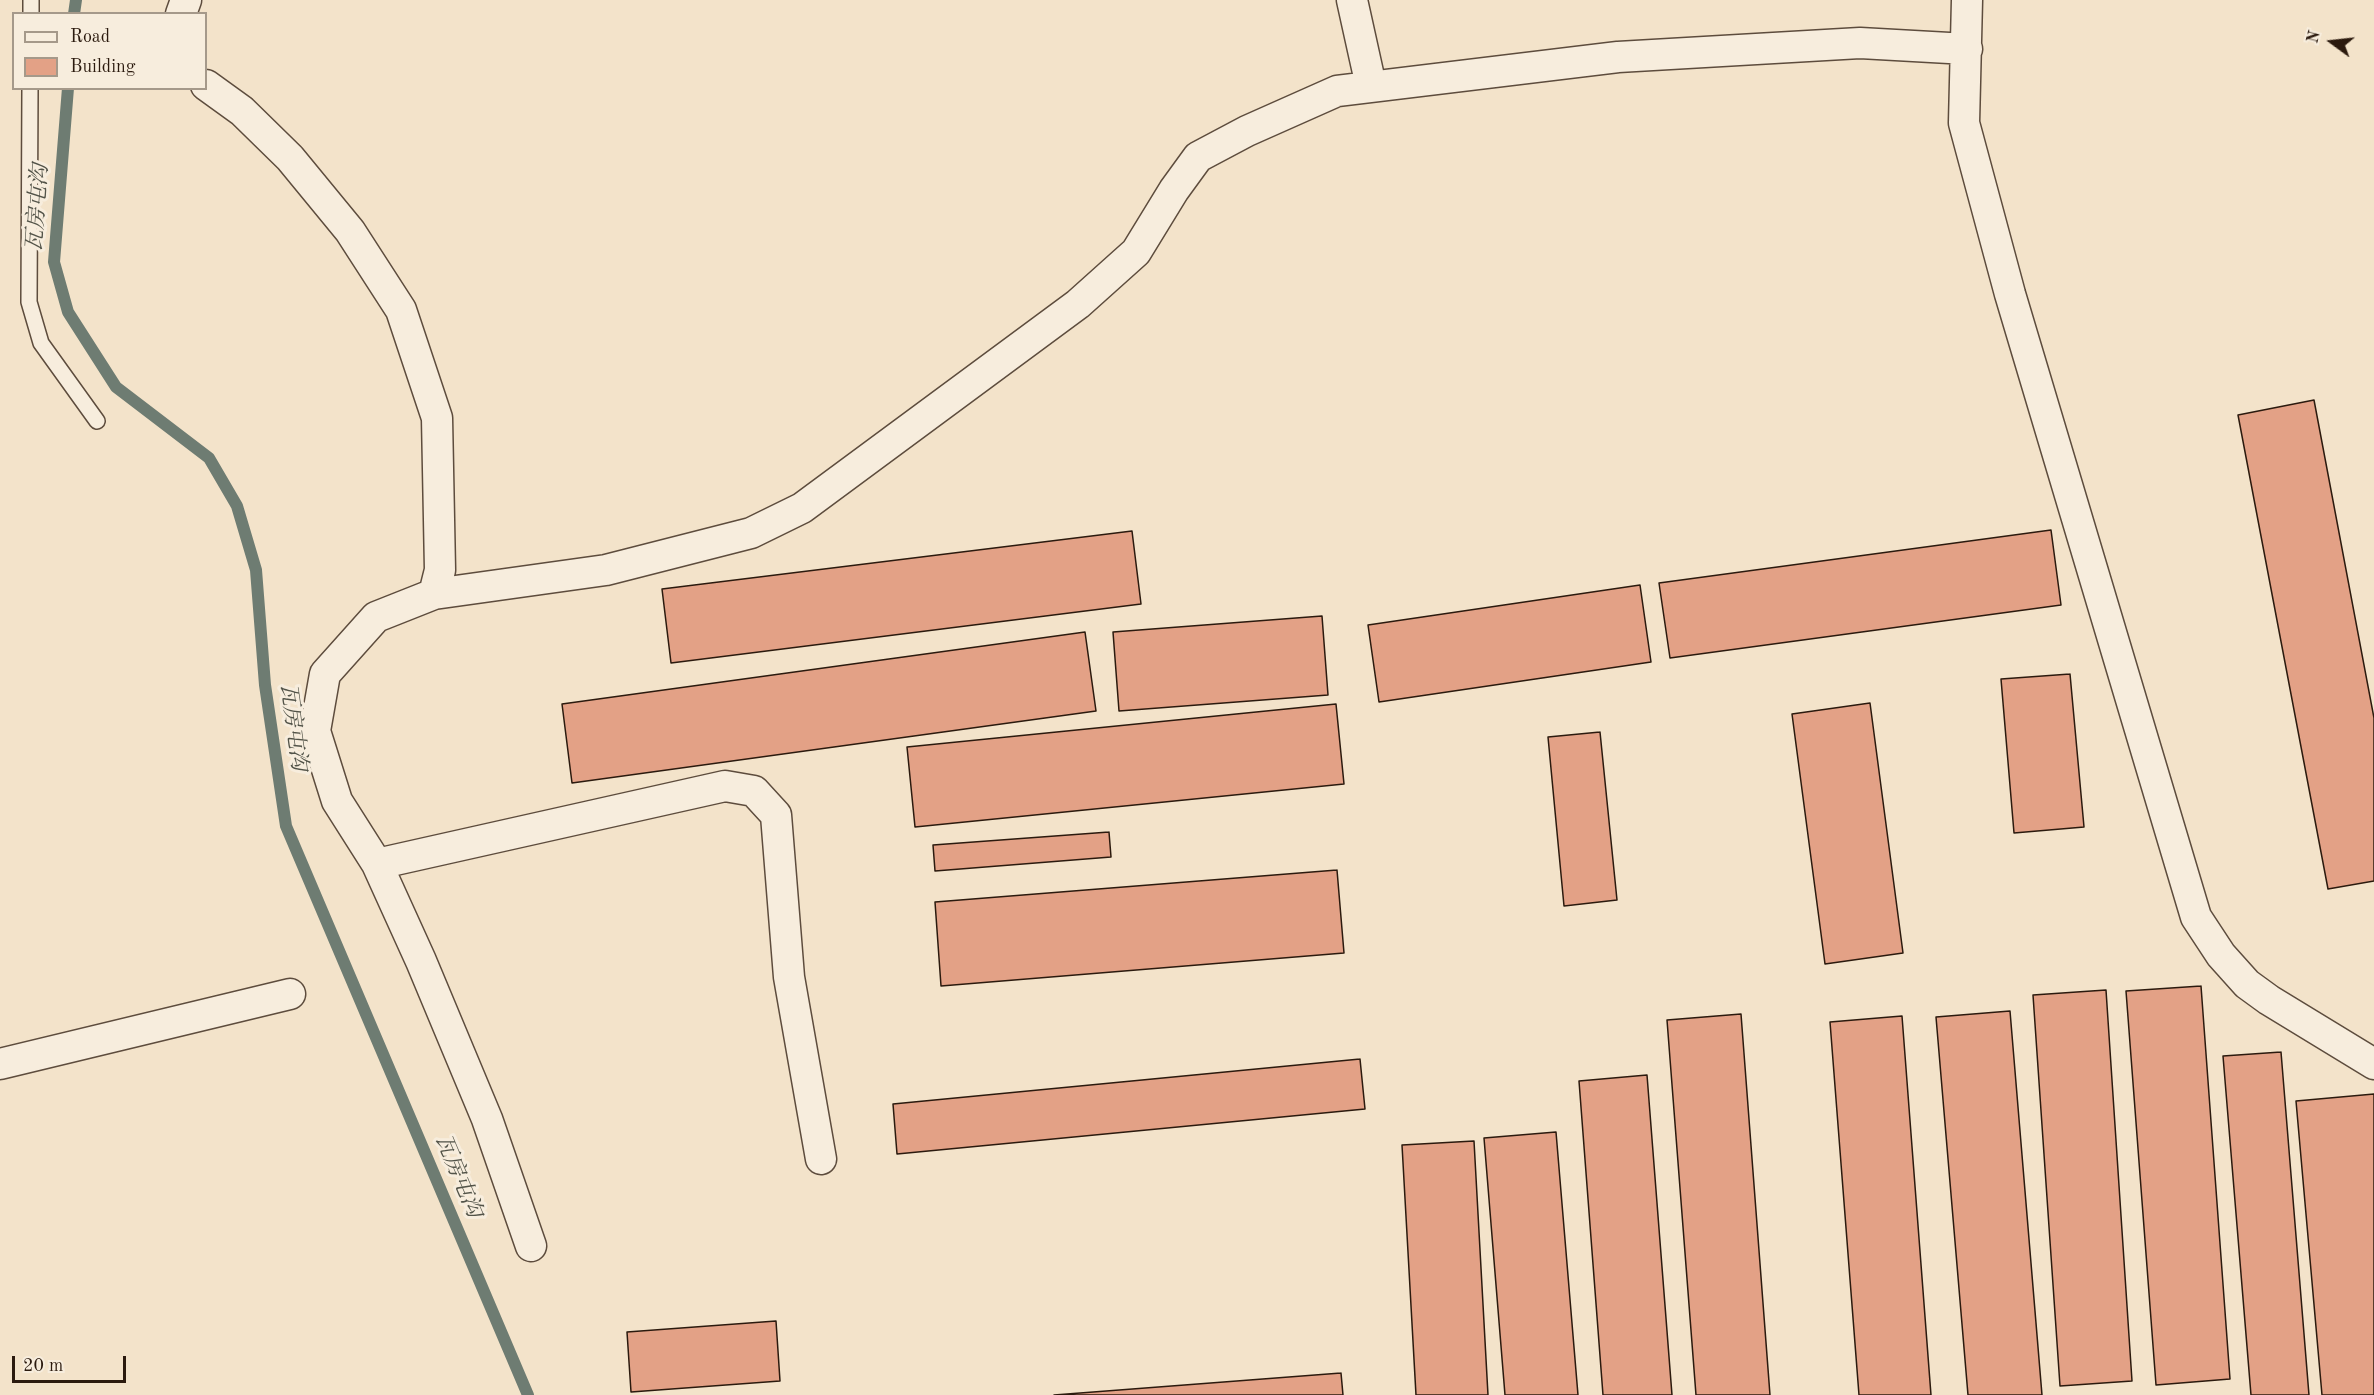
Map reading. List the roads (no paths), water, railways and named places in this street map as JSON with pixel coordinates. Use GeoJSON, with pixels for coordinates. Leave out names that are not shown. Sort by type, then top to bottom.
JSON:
{"type":"FeatureCollection","features":[{"type":"Feature","properties":{"kind":"street"},"geometry":{"type":"LineString","coordinates":[[1352,0],[1371,86]]}},
{"type":"Feature","properties":{"kind":"street"},"geometry":{"type":"LineString","coordinates":[[1967,0],[1964,123],[2010,294],[2196,917],[2221,955],[2247,984],[2269,1000],[2374,1064]]}},
{"type":"Feature","properties":{"kind":"street"},"geometry":{"type":"LineString","coordinates":[[531,1245],[488,1119],[377,864],[337,801],[315,730],[325,674],[376,617],[434,594],[606,570],[751,533],[802,508],[1078,304],[1095,289],[1136,252],[1174,190],[1198,157],[1246,131],[1337,91],[1618,57],[1860,43],[1967,49]]}},
{"type":"Feature","properties":{"kind":"street"},"geometry":{"type":"LineString","coordinates":[[207,87],[242,111],[290,158],[350,231],[401,310],[437,418],[440,570],[434,594]]}},
{"type":"Feature","properties":{"kind":"street"},"geometry":{"type":"LineString","coordinates":[[377,864],[724,786],[754,791],[776,815],[789,977],[821,1160]]}},
{"type":"Feature","properties":{"kind":"street"},"geometry":{"type":"LineString","coordinates":[[0,1064],[290,994]]}},
{"type":"Feature","properties":{"kind":"lane"},"geometry":{"type":"LineString","coordinates":[[30,90],[29,302],[41,344],[97,421]]}},
{"type":"Feature","properties":{"kind":"waterway","name":"瓦房屯沟"},"geometry":{"type":"LineString","coordinates":[[74,12],[76,0]]}},
{"type":"Feature","properties":{"kind":"waterway","name":"瓦房屯沟"},"geometry":{"type":"LineString","coordinates":[[68,90],[54,262],[68,312],[116,387],[209,458],[237,506],[256,570],[265,685],[286,826],[528,1395]]}}]}
